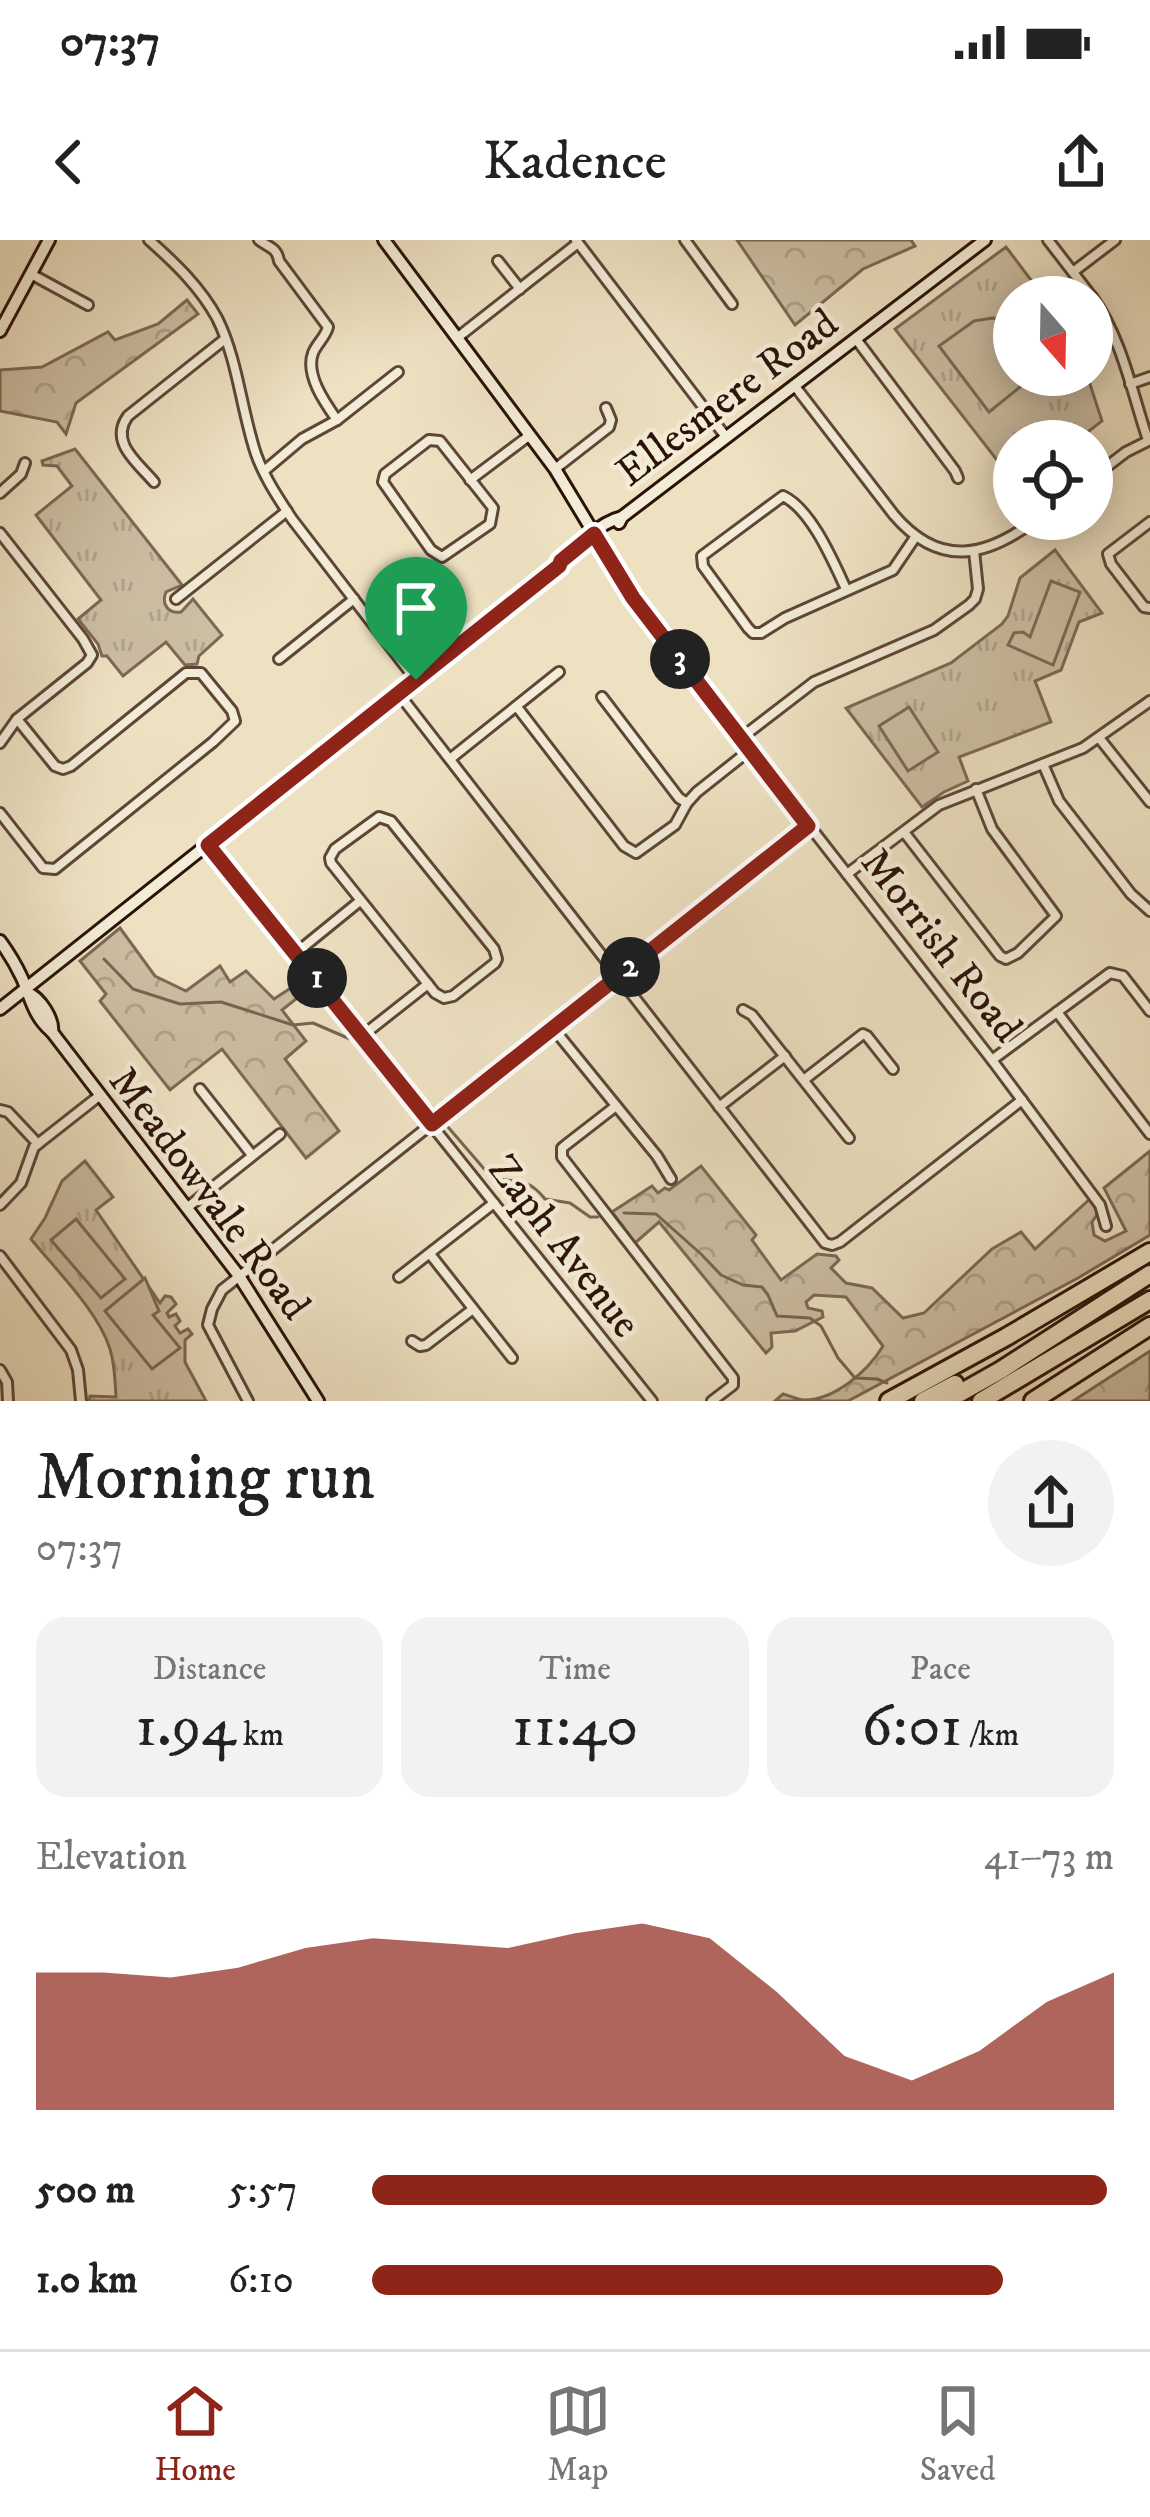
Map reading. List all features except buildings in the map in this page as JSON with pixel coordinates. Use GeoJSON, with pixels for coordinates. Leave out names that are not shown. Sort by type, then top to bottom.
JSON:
{"type":"FeatureCollection","features":[{"type":"Feature","properties":{"kind":"highway"},"geometry":{"type":"LineString","coordinates":[[889,1401],[1150,1252]]}},
{"type":"Feature","properties":{"kind":"highway"},"geometry":{"type":"LineString","coordinates":[[946,1401],[1150,1274]]}},
{"type":"Feature","properties":{"kind":"highway"},"geometry":{"type":"LineString","coordinates":[[981,1401],[1150,1300]]}},
{"type":"Feature","properties":{"kind":"highway"},"geometry":{"type":"LineString","coordinates":[[922,1401],[1103,1303]]}},
{"type":"Feature","properties":{"kind":"highway"},"geometry":{"type":"LineString","coordinates":[[1003,1401],[1115,1321]]}},
{"type":"Feature","properties":{"kind":"highway"},"geometry":{"type":"LineString","coordinates":[[1040,1398],[1150,1326]]}},
{"type":"Feature","properties":{"kind":"main road"},"geometry":{"type":"LineString","coordinates":[[0,331],[49,240]]}},
{"type":"Feature","properties":{"kind":"main road","name":"Morrish Road"},"geometry":{"type":"LineString","coordinates":[[384,240],[555,469],[633,598],[741,738]]}},
{"type":"Feature","properties":{"kind":"main road","name":"Ellesmere Road"},"geometry":{"type":"LineString","coordinates":[[0,1010],[615,517],[622,517],[976,243]]}},
{"type":"Feature","properties":{"kind":"main road","name":"Meadowvale Road"},"geometry":{"type":"LineString","coordinates":[[0,940],[46,1028],[239,1276],[318,1398]]}},
{"type":"Feature","properties":{"kind":"street"},"geometry":{"type":"LineString","coordinates":[[149,240],[174,262],[214,313],[256,455],[287,511],[416,680]]}},
{"type":"Feature","properties":{"kind":"street"},"geometry":{"type":"LineString","coordinates":[[685,240],[732,304]]}},
{"type":"Feature","properties":{"kind":"street"},"geometry":{"type":"LineString","coordinates":[[1048,240],[1076,276]]}},
{"type":"Feature","properties":{"kind":"street"},"geometry":{"type":"LineString","coordinates":[[1073,272],[1114,240]]}},
{"type":"Feature","properties":{"kind":"street"},"geometry":{"type":"LineString","coordinates":[[457,338],[579,241],[726,437]]}},
{"type":"Feature","properties":{"kind":"street"},"geometry":{"type":"LineString","coordinates":[[261,242],[278,253],[278,261],[327,324],[328,334],[314,350],[311,363],[320,395],[337,420]]}},
{"type":"Feature","properties":{"kind":"street"},"geometry":{"type":"LineString","coordinates":[[498,260],[520,289]]}},
{"type":"Feature","properties":{"kind":"street"},"geometry":{"type":"LineString","coordinates":[[31,274],[88,305]]}},
{"type":"Feature","properties":{"kind":"street"},"geometry":{"type":"LineString","coordinates":[[1113,335],[1149,440],[1113,462]]}},
{"type":"Feature","properties":{"kind":"street"},"geometry":{"type":"LineString","coordinates":[[154,482],[121,439],[121,427],[128,416],[225,339]]}},
{"type":"Feature","properties":{"kind":"street"},"geometry":{"type":"LineString","coordinates":[[855,339],[958,478]]}},
{"type":"Feature","properties":{"kind":"street"},"geometry":{"type":"LineString","coordinates":[[264,471],[398,372]]}},
{"type":"Feature","properties":{"kind":"street"},"geometry":{"type":"LineString","coordinates":[[1130,384],[1150,377]]}},
{"type":"Feature","properties":{"kind":"street"},"geometry":{"type":"LineString","coordinates":[[794,385],[894,515],[916,536],[952,551],[974,551],[1007,540]]}},
{"type":"Feature","properties":{"kind":"street"},"geometry":{"type":"LineString","coordinates":[[555,469],[609,427],[607,408]]}},
{"type":"Feature","properties":{"kind":"street"},"geometry":{"type":"LineString","coordinates":[[470,480],[530,435]]}},
{"type":"Feature","properties":{"kind":"street"},"geometry":{"type":"LineString","coordinates":[[429,440],[440,441],[470,480],[493,508],[492,522],[442,557],[431,550],[382,482],[385,474],[429,440]]}},
{"type":"Feature","properties":{"kind":"street"},"geometry":{"type":"LineString","coordinates":[[0,493],[21,474],[25,463]]}},
{"type":"Feature","properties":{"kind":"street"},"geometry":{"type":"LineString","coordinates":[[846,589],[815,530],[791,498],[783,496],[702,556],[703,566],[753,633],[761,633],[892,570],[916,536]]}},
{"type":"Feature","properties":{"kind":"street"},"geometry":{"type":"LineString","coordinates":[[176,599],[287,511]]}},
{"type":"Feature","properties":{"kind":"street"},"geometry":{"type":"LineString","coordinates":[[1150,522],[1108,554],[1144,607],[1150,608]]}},
{"type":"Feature","properties":{"kind":"street"},"geometry":{"type":"LineString","coordinates":[[0,533],[92,655],[17,719],[0,743]]}},
{"type":"Feature","properties":{"kind":"street"},"geometry":{"type":"LineString","coordinates":[[741,738],[814,682],[934,630],[970,605],[978,589],[974,551]]}},
{"type":"Feature","properties":{"kind":"street"},"geometry":{"type":"LineString","coordinates":[[279,658],[354,599]]}},
{"type":"Feature","properties":{"kind":"street"},"geometry":{"type":"LineString","coordinates":[[0,813],[43,868],[55,869],[235,722],[232,711],[196,671],[63,769],[55,766],[17,719]]}},
{"type":"Feature","properties":{"kind":"street"},"geometry":{"type":"LineString","coordinates":[[449,759],[560,672]]}},
{"type":"Feature","properties":{"kind":"street"},"geometry":{"type":"LineString","coordinates":[[399,694],[829,1245],[840,1242],[1022,1100]]}},
{"type":"Feature","properties":{"kind":"street"},"geometry":{"type":"LineString","coordinates":[[602,698],[686,803]]}},
{"type":"Feature","properties":{"kind":"street"},"geometry":{"type":"LineString","coordinates":[[846,874],[939,805],[1100,739],[1150,701]]}},
{"type":"Feature","properties":{"kind":"street"},"geometry":{"type":"LineString","coordinates":[[517,706],[628,850],[636,853],[675,824],[686,803],[750,750]]}},
{"type":"Feature","properties":{"kind":"street","name":"Morrish Road"},"geometry":{"type":"LineString","coordinates":[[741,738],[1022,1100],[1100,1205],[1106,1226]]}},
{"type":"Feature","properties":{"kind":"street"},"geometry":{"type":"LineString","coordinates":[[1100,739],[1148,796]]}},
{"type":"Feature","properties":{"kind":"street"},"geometry":{"type":"LineString","coordinates":[[1043,764],[1059,801],[1131,894],[1150,910]]}},
{"type":"Feature","properties":{"kind":"street"},"geometry":{"type":"LineString","coordinates":[[904,832],[1000,956],[1006,959],[1018,952],[1056,916],[992,830],[976,789]]}},
{"type":"Feature","properties":{"kind":"street"},"geometry":{"type":"LineString","coordinates":[[386,818],[492,946],[497,959],[448,998],[439,996],[360,902],[332,863],[332,853],[373,819],[386,818]]}},
{"type":"Feature","properties":{"kind":"street"},"geometry":{"type":"LineString","coordinates":[[248,1401],[208,1325],[222,1290],[808,826]]}},
{"type":"Feature","properties":{"kind":"street","name":"Zaph Avenue"},"geometry":{"type":"LineString","coordinates":[[208,845],[652,1401]]}},
{"type":"Feature","properties":{"kind":"street"},"geometry":{"type":"LineString","coordinates":[[296,952],[360,902]]}},
{"type":"Feature","properties":{"kind":"street"},"geometry":{"type":"LineString","coordinates":[[992,1060],[1107,974],[1123,976],[1150,1011]]}},
{"type":"Feature","properties":{"kind":"street"},"geometry":{"type":"LineString","coordinates":[[362,1036],[428,984]]}},
{"type":"Feature","properties":{"kind":"street"},"geometry":{"type":"LineString","coordinates":[[743,1010],[752,1015],[849,1138]]}},
{"type":"Feature","properties":{"kind":"street"},"geometry":{"type":"LineString","coordinates":[[1057,1012],[1150,1134]]}},
{"type":"Feature","properties":{"kind":"street"},"geometry":{"type":"LineString","coordinates":[[553,1028],[671,1179]]}},
{"type":"Feature","properties":{"kind":"street"},"geometry":{"type":"LineString","coordinates":[[805,1079],[863,1034],[893,1070]]}},
{"type":"Feature","properties":{"kind":"street"},"geometry":{"type":"LineString","coordinates":[[719,1107],[785,1056]]}},
{"type":"Feature","properties":{"kind":"street"},"geometry":{"type":"LineString","coordinates":[[200,1089],[252,1155]]}},
{"type":"Feature","properties":{"kind":"street"},"geometry":{"type":"LineString","coordinates":[[0,1205],[21,1183],[38,1144],[99,1096]]}},
{"type":"Feature","properties":{"kind":"street"},"geometry":{"type":"LineString","coordinates":[[616,1106],[562,1148],[562,1157],[733,1378],[733,1385],[712,1401]]}},
{"type":"Feature","properties":{"kind":"street"},"geometry":{"type":"LineString","coordinates":[[0,1110],[8,1112],[38,1144]]}},
{"type":"Feature","properties":{"kind":"street"},"geometry":{"type":"LineString","coordinates":[[188,1207],[280,1134]]}},
{"type":"Feature","properties":{"kind":"street"},"geometry":{"type":"LineString","coordinates":[[400,1277],[494,1203]]}},
{"type":"Feature","properties":{"kind":"street"},"geometry":{"type":"LineString","coordinates":[[430,1253],[512,1358]]}},
{"type":"Feature","properties":{"kind":"street"},"geometry":{"type":"LineString","coordinates":[[0,1256],[71,1350],[81,1401]]}},
{"type":"Feature","properties":{"kind":"street"},"geometry":{"type":"LineString","coordinates":[[412,1341],[426,1345],[473,1309]]}},
{"type":"Feature","properties":{"kind":"street"},"geometry":{"type":"LineString","coordinates":[[0,1370],[8,1382],[8,1401]]}},
{"type":"Feature","properties":{"kind":"green space"},"geometry":{"type":"Polygon","coordinates":[[[737,240],[911,240],[915,246],[863,269],[795,325],[737,240]]]}},
{"type":"Feature","properties":{"kind":"green space"},"geometry":{"type":"Polygon","coordinates":[[[1006,247],[1028,276],[993,276],[993,396],[1094,396],[1102,420],[993,420],[993,455],[895,329],[1006,247]]]}},
{"type":"Feature","properties":{"kind":"green space"},"geometry":{"type":"Polygon","coordinates":[[[187,300],[198,314],[76,403],[66,434],[57,422],[0,411],[0,370],[42,367],[108,332],[115,340],[158,324],[187,300]]]}},
{"type":"Feature","properties":{"kind":"green space"},"geometry":{"type":"Polygon","coordinates":[[[993,318],[993,396],[1009,396],[989,412],[939,346],[974,321],[993,318]]]}},
{"type":"Feature","properties":{"kind":"green space"},"geometry":{"type":"Polygon","coordinates":[[[75,449],[182,585],[166,592],[167,607],[181,612],[193,599],[222,635],[199,656],[197,664],[185,665],[166,642],[123,676],[102,656],[78,619],[101,600],[36,515],[72,486],[57,466],[42,461],[75,449]]]}},
{"type":"Feature","properties":{"kind":"green space"},"geometry":{"type":"Polygon","coordinates":[[[1055,550],[1102,613],[1079,622],[1061,670],[1035,681],[1051,722],[959,757],[968,781],[922,807],[846,708],[951,663],[1002,624],[1020,578],[1055,550]]]}},
{"type":"Feature","properties":{"kind":"green space"},"geometry":{"type":"Polygon","coordinates":[[[1051,581],[1080,592],[1053,665],[1008,645],[1014,633],[1030,637],[1051,581]]]}},
{"type":"Feature","properties":{"kind":"green space"},"geometry":{"type":"Polygon","coordinates":[[[909,707],[938,752],[908,771],[879,726],[909,707]]]}},
{"type":"Feature","properties":{"kind":"green space"},"geometry":{"type":"Polygon","coordinates":[[[120,928],[155,976],[186,991],[220,966],[230,982],[246,971],[274,999],[306,978],[311,987],[282,1010],[306,1041],[285,1059],[339,1131],[306,1158],[222,1049],[170,1090],[100,1001],[106,994],[80,961],[120,928]]]}},
{"type":"Feature","properties":{"kind":"green space"},"geometry":{"type":"Polygon","coordinates":[[[1150,1151],[1150,1235],[848,1401],[775,1401],[783,1394],[803,1400],[826,1396],[849,1383],[877,1356],[883,1346],[846,1297],[814,1295],[806,1302],[808,1308],[822,1311],[823,1317],[795,1331],[771,1333],[772,1347],[766,1353],[659,1222],[635,1243],[612,1212],[652,1186],[658,1193],[669,1190],[701,1166],[756,1235],[752,1240],[781,1280],[817,1254],[836,1256],[839,1260],[831,1268],[846,1283],[872,1288],[903,1318],[924,1313],[992,1249],[1021,1232],[1035,1249],[1091,1198],[1098,1213],[1092,1222],[1094,1235],[1105,1241],[1126,1231],[1104,1188],[1150,1151]]]}},
{"type":"Feature","properties":{"kind":"green space"},"geometry":{"type":"Polygon","coordinates":[[[85,1161],[113,1197],[96,1210],[160,1303],[165,1296],[176,1304],[167,1313],[169,1317],[176,1314],[180,1333],[188,1329],[192,1334],[185,1340],[185,1362],[206,1401],[89,1401],[90,1396],[116,1397],[110,1349],[86,1306],[31,1239],[62,1181],[85,1161]]]}},
{"type":"Feature","properties":{"kind":"green space"},"geometry":{"type":"Polygon","coordinates":[[[76,1219],[125,1279],[101,1298],[51,1240],[76,1219]]]}},
{"type":"Feature","properties":{"kind":"green space"},"geometry":{"type":"Polygon","coordinates":[[[145,1278],[159,1311],[153,1315],[180,1348],[152,1369],[105,1311],[145,1278]]]}},
{"type":"Feature","properties":{"kind":"green space"},"geometry":{"type":"Polygon","coordinates":[[[1150,1351],[1150,1401],[1073,1401],[1150,1351]]]}},
{"type":"Feature","properties":{"kind":"waterway"},"geometry":{"type":"LineString","coordinates":[[104,959],[133,989],[180,1004],[221,1002],[293,1025],[313,1023],[350,1039]]}},
{"type":"Feature","properties":{"kind":"waterway"},"geometry":{"type":"LineString","coordinates":[[376,1046],[433,1108]]}},
{"type":"Feature","properties":{"kind":"waterway"},"geometry":{"type":"LineString","coordinates":[[448,1127],[492,1178],[526,1184],[545,1199],[570,1203],[598,1217]]}},
{"type":"Feature","properties":{"kind":"waterway"},"geometry":{"type":"LineString","coordinates":[[624,1213],[656,1214],[721,1275],[762,1287],[777,1316],[810,1318],[821,1326],[855,1378],[887,1383]]}},
{"type":"Feature","properties":{"kind":"route"},"geometry":{"type":"LineString","coordinates":[[594,534],[633,598],[808,826],[432,1124],[208,845],[416,680],[594,534]]}}]}
